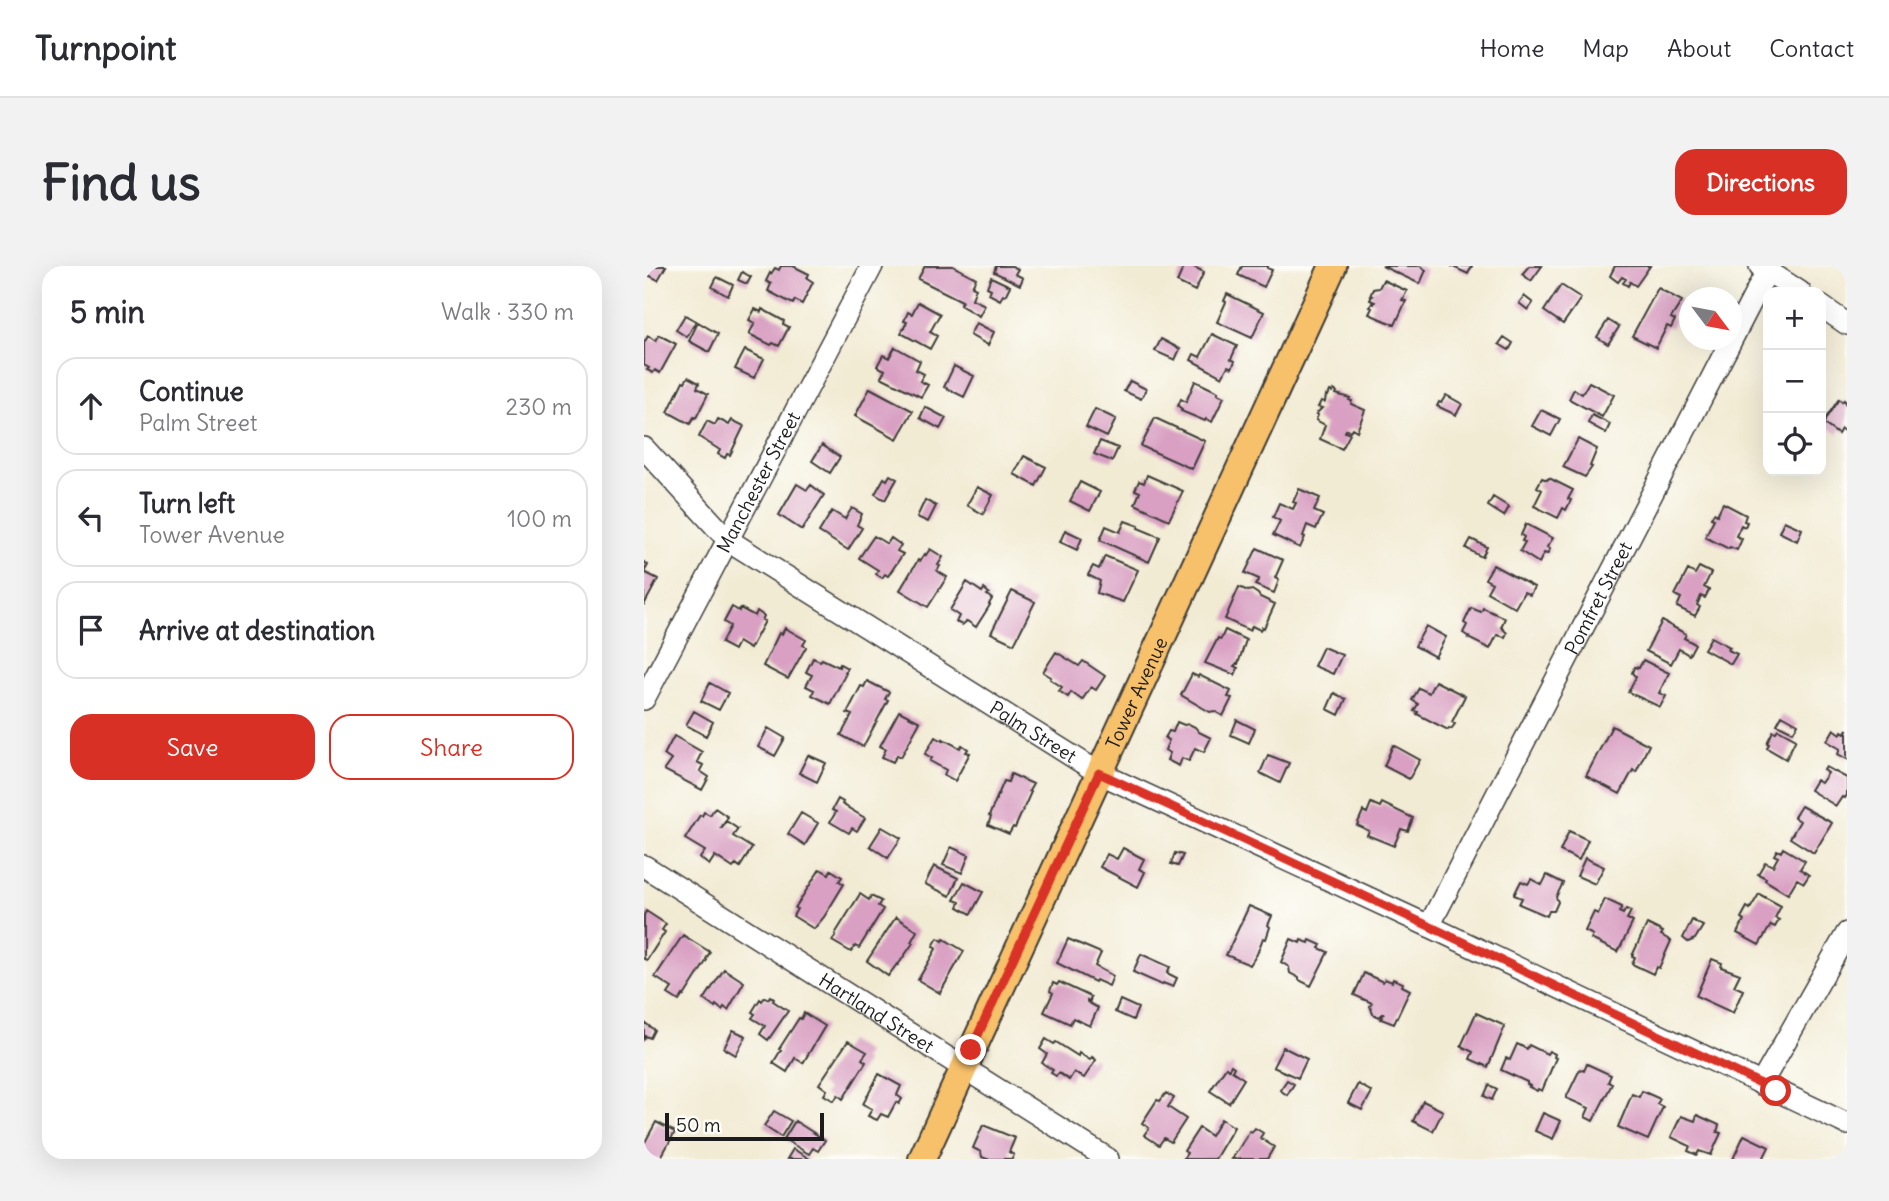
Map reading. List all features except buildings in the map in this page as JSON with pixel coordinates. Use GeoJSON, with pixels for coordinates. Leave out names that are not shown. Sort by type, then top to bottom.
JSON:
{"type":"FeatureCollection","features":[{"type":"Feature","properties":{"kind":"main road","name":"Tower Avenue"},"geometry":{"type":"LineString","coordinates":[[922,1159],[1332,266]]}},
{"type":"Feature","properties":{"kind":"street","name":"Manchester Street"},"geometry":{"type":"LineString","coordinates":[[644,699],[872,266]]}},
{"type":"Feature","properties":{"kind":"street"},"geometry":{"type":"LineString","coordinates":[[1764,268],[1792,287]]}},
{"type":"Feature","properties":{"kind":"street","name":"Pomfret Street"},"geometry":{"type":"LineString","coordinates":[[1429,926],[1764,268]]}},
{"type":"Feature","properties":{"kind":"street"},"geometry":{"type":"LineString","coordinates":[[1826,309],[1847,324]]}},
{"type":"Feature","properties":{"kind":"street","name":"Palm Street"},"geometry":{"type":"LineString","coordinates":[[644,448],[727,540],[1099,773],[1847,1124]]}},
{"type":"Feature","properties":{"kind":"street","name":"Hartland Street"},"geometry":{"type":"LineString","coordinates":[[644,866],[1108,1159]]}},
{"type":"Feature","properties":{"kind":"street"},"geometry":{"type":"LineString","coordinates":[[1761,1084],[1847,933]]}},
{"type":"Feature","properties":{"kind":"route"},"geometry":{"type":"LineString","coordinates":[[971,1050],[1099,773],[1776,1091]]}}]}
